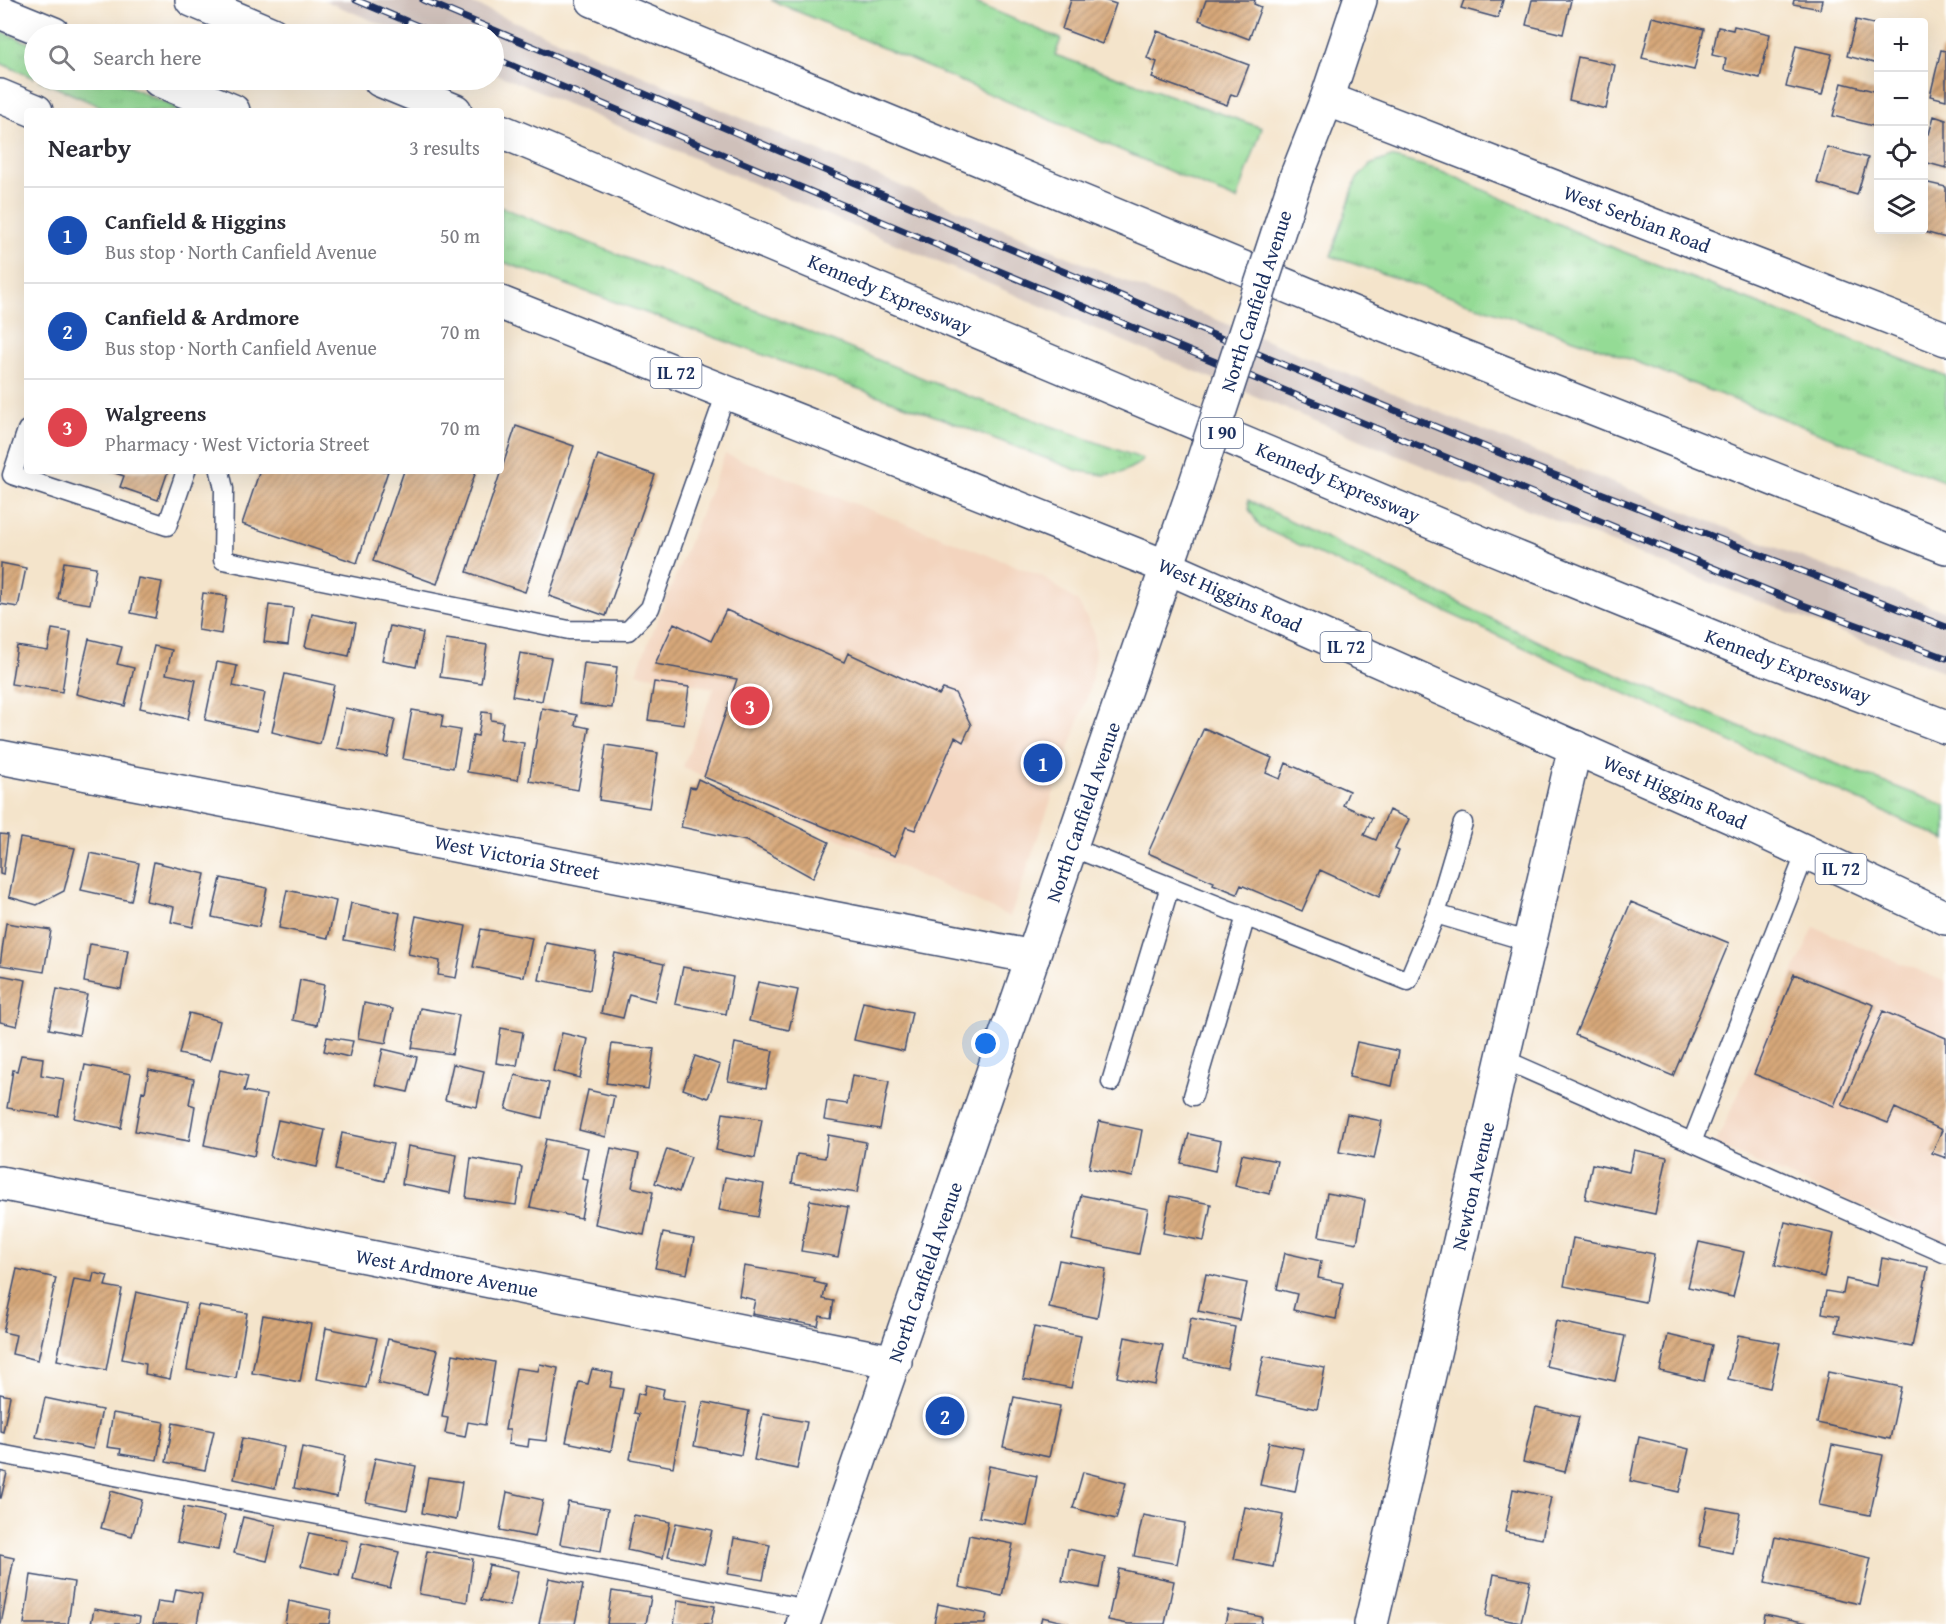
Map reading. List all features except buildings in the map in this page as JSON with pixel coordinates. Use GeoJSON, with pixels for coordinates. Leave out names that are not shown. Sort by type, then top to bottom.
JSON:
{"type":"FeatureCollection","features":[{"type":"Feature","properties":{"kind":"main road"},"geometry":{"type":"LineString","coordinates":[[192,0],[248,24]]}},
{"type":"Feature","properties":{"kind":"main road"},"geometry":{"type":"LineString","coordinates":[[593,0],[1354,314],[1946,547]]}},
{"type":"Feature","properties":{"kind":"main road","name":"North Canfield Avenue"},"geometry":{"type":"LineString","coordinates":[[806,1617],[1195,486],[1297,175],[1327,99],[1360,0]]}},
{"type":"Feature","properties":{"kind":"main road"},"geometry":{"type":"LineString","coordinates":[[0,12],[29,24]]}},
{"type":"Feature","properties":{"kind":"main road"},"geometry":{"type":"LineString","coordinates":[[183,90],[226,108]]}},
{"type":"Feature","properties":{"kind":"main road"},"geometry":{"type":"LineString","coordinates":[[404,90],[447,108]]}},
{"type":"Feature","properties":{"kind":"main road"},"geometry":{"type":"LineString","coordinates":[[0,96],[29,108]]}},
{"type":"Feature","properties":{"kind":"main road","name":"West Serbian Road"},"geometry":{"type":"LineString","coordinates":[[1327,99],[1946,339]]}},
{"type":"Feature","properties":{"kind":"main road","name":"Kennedy Expressway"},"geometry":{"type":"LineString","coordinates":[[504,131],[1498,550],[1764,658],[1946,727]]}},
{"type":"Feature","properties":{"kind":"main road","name":"West Higgins Road"},"geometry":{"type":"LineString","coordinates":[[504,304],[1167,567],[1575,747],[1946,918]]}},
{"type":"Feature","properties":{"kind":"main road","name":"Newton Avenue"},"geometry":{"type":"LineString","coordinates":[[1371,1624],[1575,747]]}},
{"type":"Feature","properties":{"kind":"main road","name":"West Victoria Street"},"geometry":{"type":"LineString","coordinates":[[0,757],[1033,957]]}},
{"type":"Feature","properties":{"kind":"main road","name":"West Ardmore Avenue"},"geometry":{"type":"LineString","coordinates":[[0,1183],[895,1362]]}},
{"type":"Feature","properties":{"kind":"lane"},"geometry":{"type":"LineString","coordinates":[[221,474],[224,489],[223,560],[569,630],[628,631],[650,608],[726,393]]}},
{"type":"Feature","properties":{"kind":"lane"},"geometry":{"type":"LineString","coordinates":[[24,439],[12,475],[168,526],[185,474]]}},
{"type":"Feature","properties":{"kind":"lane"},"geometry":{"type":"LineString","coordinates":[[1071,847],[1408,981],[1436,914],[1463,823]]}},
{"type":"Feature","properties":{"kind":"lane"},"geometry":{"type":"LineString","coordinates":[[1692,1142],[1806,852]]}},
{"type":"Feature","properties":{"kind":"lane"},"geometry":{"type":"LineString","coordinates":[[1111,1082],[1170,886]]}},
{"type":"Feature","properties":{"kind":"lane"},"geometry":{"type":"LineString","coordinates":[[1436,914],[1530,942]]}},
{"type":"Feature","properties":{"kind":"lane"},"geometry":{"type":"LineString","coordinates":[[1193,1096],[1246,916]]}},
{"type":"Feature","properties":{"kind":"lane"},"geometry":{"type":"LineString","coordinates":[[1503,1059],[1946,1254]]}},
{"type":"Feature","properties":{"kind":"lane"},"geometry":{"type":"LineString","coordinates":[[0,1454],[806,1617]]}},
{"type":"Feature","properties":{"kind":"shaded area"},"geometry":{"type":"Polygon","coordinates":[[[323,0],[464,0],[1186,307],[1528,449],[1946,612],[1946,672],[1747,597],[1502,499],[1168,360],[504,77],[504,24],[380,24],[323,0]]]}},
{"type":"Feature","properties":{"kind":"shaded area"},"geometry":{"type":"Polygon","coordinates":[[[725,454],[1042,576],[1078,602],[1094,632],[1095,661],[1089,692],[1010,917],[683,767],[714,688],[636,673],[725,454]]]}},
{"type":"Feature","properties":{"kind":"shaded area"},"geometry":{"type":"Polygon","coordinates":[[[1814,927],[1946,982],[1946,1243],[1715,1145],[1814,927]]]}},
{"type":"Feature","properties":{"kind":"green space"},"geometry":{"type":"Polygon","coordinates":[[[771,0],[969,0],[1061,39],[1055,55],[1262,128],[1237,200],[771,0]]]}},
{"type":"Feature","properties":{"kind":"green space"},"geometry":{"type":"Polygon","coordinates":[[[0,31],[24,41],[24,74],[0,63],[0,31]]]}},
{"type":"Feature","properties":{"kind":"green space"},"geometry":{"type":"Polygon","coordinates":[[[62,90],[137,90],[177,108],[104,108],[62,90]]]}},
{"type":"Feature","properties":{"kind":"green space"},"geometry":{"type":"Polygon","coordinates":[[[1391,157],[1442,171],[1598,242],[1946,376],[1946,482],[1606,350],[1331,256],[1356,180],[1370,165],[1391,157]]]}},
{"type":"Feature","properties":{"kind":"green space"},"geometry":{"type":"Polygon","coordinates":[[[504,208],[957,392],[1143,459],[1121,473],[1104,475],[1079,471],[946,420],[504,262],[504,208]]]}},
{"type":"Feature","properties":{"kind":"green space"},"geometry":{"type":"Polygon","coordinates":[[[1248,500],[1539,642],[1751,731],[1946,806],[1946,840],[1260,527],[1249,509],[1248,500]]]}},
{"type":"Feature","properties":{"kind":"railway"},"geometry":{"type":"LineString","coordinates":[[356,0],[413,24]]}},
{"type":"Feature","properties":{"kind":"railway"},"geometry":{"type":"LineString","coordinates":[[423,0],[480,24]]}},
{"type":"Feature","properties":{"kind":"railway"},"geometry":{"type":"LineString","coordinates":[[504,34],[1289,367],[1549,473],[1946,627]]}},
{"type":"Feature","properties":{"kind":"railway"},"geometry":{"type":"LineString","coordinates":[[504,62],[1177,346],[1803,605],[1946,658]]}},
{"type":"Feature","properties":{"kind":"place","name":"Walgreens"},"geometry":{"type":"Point","coordinates":[750,706]}},
{"type":"Feature","properties":{"kind":"place","name":"Canfield & Higgins"},"geometry":{"type":"Point","coordinates":[1043,763]}},
{"type":"Feature","properties":{"kind":"place","name":"Canfield & Ardmore"},"geometry":{"type":"Point","coordinates":[945,1416]}}]}
